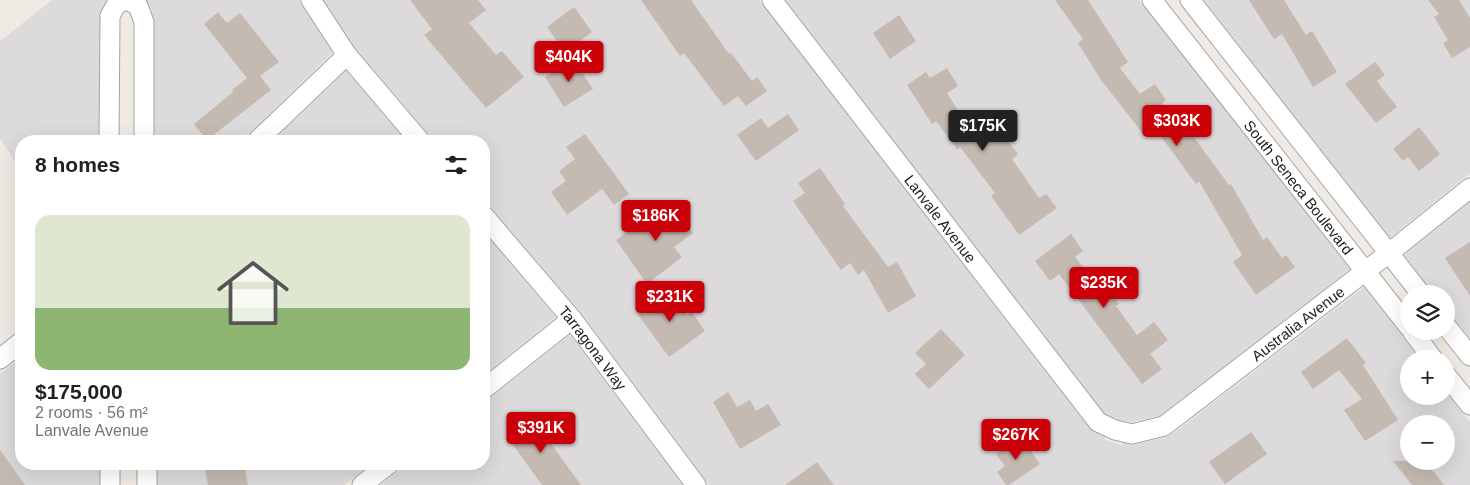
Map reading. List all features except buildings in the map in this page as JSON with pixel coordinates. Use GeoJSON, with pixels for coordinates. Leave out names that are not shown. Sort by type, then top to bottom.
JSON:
{"type":"FeatureCollection","features":[{"type":"Feature","properties":{"kind":"street"},"geometry":{"type":"LineString","coordinates":[[109,135],[110,16],[116,5],[127,0],[138,6],[144,22],[144,135]]}},
{"type":"Feature","properties":{"kind":"street"},"geometry":{"type":"LineString","coordinates":[[311,0],[347,54],[415,135]]}},
{"type":"Feature","properties":{"kind":"street","name":"Lanvale Avenue"},"geometry":{"type":"LineString","coordinates":[[772,0],[1098,422],[1116,430]]}},
{"type":"Feature","properties":{"kind":"street","name":"South Seneca Boulevard"},"geometry":{"type":"LineString","coordinates":[[1152,0],[1400,316]]}},
{"type":"Feature","properties":{"kind":"street","name":"South Seneca Boulevard"},"geometry":{"type":"LineString","coordinates":[[1190,0],[1414,285]]}},
{"type":"Feature","properties":{"kind":"street"},"geometry":{"type":"LineString","coordinates":[[263,135],[347,54]]}},
{"type":"Feature","properties":{"kind":"street","name":"Australia Avenue"},"geometry":{"type":"LineString","coordinates":[[1116,430],[1132,434],[1164,426],[1365,272],[1470,188]]}},
{"type":"Feature","properties":{"kind":"street","name":"Tarragona Way"},"geometry":{"type":"LineString","coordinates":[[490,223],[572,320],[696,485]]}},
{"type":"Feature","properties":{"kind":"street"},"geometry":{"type":"LineString","coordinates":[[490,384],[572,320]]}},
{"type":"Feature","properties":{"kind":"street"},"geometry":{"type":"LineString","coordinates":[[1455,337],[1470,356]]}},
{"type":"Feature","properties":{"kind":"street"},"geometry":{"type":"LineString","coordinates":[[0,359],[15,347]]}},
{"type":"Feature","properties":{"kind":"street"},"geometry":{"type":"LineString","coordinates":[[1455,386],[1470,405]]}},
{"type":"Feature","properties":{"kind":"street"},"geometry":{"type":"LineString","coordinates":[[110,470],[110,485]]}},
{"type":"Feature","properties":{"kind":"street"},"geometry":{"type":"LineString","coordinates":[[147,470],[147,485]]}},
{"type":"Feature","properties":{"kind":"street"},"geometry":{"type":"LineString","coordinates":[[362,485],[381,470]]}},
{"type":"Feature","properties":{"kind":"shaded area"},"geometry":{"type":"Polygon","coordinates":[[[52,0],[107,0],[100,15],[99,135],[15,135],[15,162],[0,138],[0,41],[52,0]]]}},
{"type":"Feature","properties":{"kind":"shaded area"},"geometry":{"type":"Polygon","coordinates":[[[146,0],[299,0],[333,52],[247,135],[154,135],[154,20],[146,0]]]}},
{"type":"Feature","properties":{"kind":"shaded area"},"geometry":{"type":"Polygon","coordinates":[[[323,0],[759,0],[1090,429],[1105,437],[1105,440],[1122,445],[1123,443],[1134,445],[1170,436],[1364,287],[1400,333],[1400,340],[1405,340],[1413,350],[1400,350],[1400,405],[1455,405],[1455,403],[1470,422],[1470,485],[709,485],[574,304],[490,207],[490,135],[429,135],[354,48],[323,0]]]}},
{"type":"Feature","properties":{"kind":"shaded area"},"geometry":{"type":"Polygon","coordinates":[[[785,0],[1139,0],[1350,269],[1160,416],[1131,422],[1118,420],[1103,413],[785,0]]]}},
{"type":"Feature","properties":{"kind":"shaded area"},"geometry":{"type":"Polygon","coordinates":[[[1204,0],[1470,0],[1470,173],[1390,238],[1204,0]]]}},
{"type":"Feature","properties":{"kind":"shaded area"},"geometry":{"type":"Polygon","coordinates":[[[347,70],[402,135],[279,135],[347,70]]]}},
{"type":"Feature","properties":{"kind":"shaded area"},"geometry":{"type":"Polygon","coordinates":[[[1470,202],[1470,339],[1455,320],[1455,285],[1427,285],[1404,255],[1470,202]]]}},
{"type":"Feature","properties":{"kind":"shaded area"},"geometry":{"type":"Polygon","coordinates":[[[490,239],[556,317],[490,370],[490,239]]]}},
{"type":"Feature","properties":{"kind":"shaded area"},"geometry":{"type":"Polygon","coordinates":[[[570,335],[683,485],[381,485],[400,470],[490,470],[490,398],[570,335]]]}},
{"type":"Feature","properties":{"kind":"shaded area"},"geometry":{"type":"Polygon","coordinates":[[[15,362],[15,470],[100,470],[100,485],[0,485],[0,374],[15,362]]]}},
{"type":"Feature","properties":{"kind":"shaded area"},"geometry":{"type":"Polygon","coordinates":[[[157,470],[363,470],[344,485],[157,485],[157,470]]]}}]}
